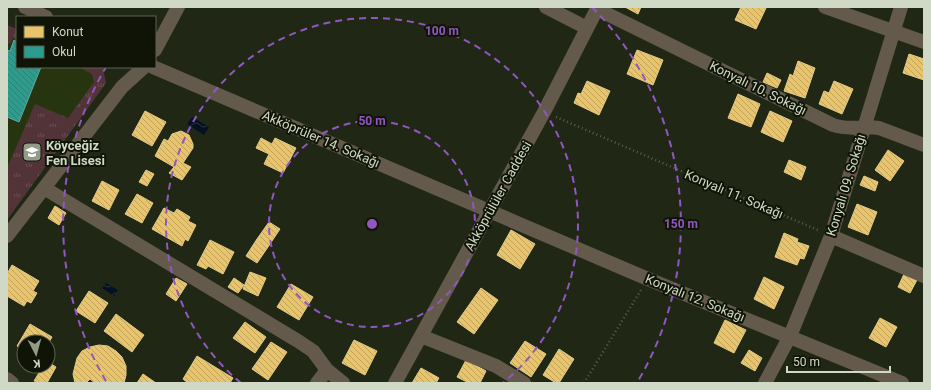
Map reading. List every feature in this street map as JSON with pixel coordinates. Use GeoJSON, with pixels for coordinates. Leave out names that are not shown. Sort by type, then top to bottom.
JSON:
{"type":"FeatureCollection","features":[{"type":"Feature","properties":{"kind":"street"},"geometry":{"type":"LineString","coordinates":[[25,7],[44,16]]}},
{"type":"Feature","properties":{"kind":"street"},"geometry":{"type":"LineString","coordinates":[[156,48],[178,7]]}},
{"type":"Feature","properties":{"kind":"street"},"geometry":{"type":"LineString","coordinates":[[546,7],[587,28]]}},
{"type":"Feature","properties":{"kind":"street"},"geometry":{"type":"LineString","coordinates":[[825,7],[924,42]]}},
{"type":"Feature","properties":{"kind":"street","name":"Konyalı 09. Sokağı"},"geometry":{"type":"LineString","coordinates":[[765,383],[790,336],[831,236],[901,7]]}},
{"type":"Feature","properties":{"kind":"street","name":"Akköprülüler Caddesi"},"geometry":{"type":"LineString","coordinates":[[395,383],[544,112],[598,8]]}},
{"type":"Feature","properties":{"kind":"street","name":"Konyalı 10. Sokağı"},"geometry":{"type":"LineString","coordinates":[[598,8],[833,125],[846,129],[879,128],[924,145]]}},
{"type":"Feature","properties":{"kind":"street"},"geometry":{"type":"LineString","coordinates":[[7,236],[122,86],[143,68]]}},
{"type":"Feature","properties":{"kind":"street","name":"Akköprüler 14. Sokağı"},"geometry":{"type":"LineString","coordinates":[[155,68],[490,211]]}},
{"type":"Feature","properties":{"kind":"street"},"geometry":{"type":"LineString","coordinates":[[44,188],[298,341],[313,351],[327,370],[343,383]]}},
{"type":"Feature","properties":{"kind":"street","name":"Konyalı 12. Sokağı"},"geometry":{"type":"LineString","coordinates":[[490,211],[648,279],[902,383]]}},
{"type":"Feature","properties":{"kind":"street"},"geometry":{"type":"LineString","coordinates":[[831,236],[924,276]]}},
{"type":"Feature","properties":{"kind":"street"},"geometry":{"type":"LineString","coordinates":[[421,336],[496,366],[524,383]]}},
{"type":"Feature","properties":{"kind":"street"},"geometry":{"type":"LineString","coordinates":[[317,383],[327,370]]}},
{"type":"Feature","properties":{"kind":"street"},"geometry":{"type":"LineString","coordinates":[[7,379],[12,383]]}},
{"type":"Feature","properties":{"kind":"path","name":"Konyalı 11. Sokağı"},"geometry":{"type":"LineString","coordinates":[[544,112],[831,236]]}},
{"type":"Feature","properties":{"kind":"path"},"geometry":{"type":"LineString","coordinates":[[584,383],[648,279]]}},
{"type":"Feature","properties":{"kind":"shaded area","name":"Köyceğiz Fen Lisesi"},"geometry":{"type":"Polygon","coordinates":[[[7,25],[16,29],[16,68],[102,68],[106,83],[7,220],[7,25]]]}},
{"type":"Feature","properties":{"kind":"green space"},"geometry":{"type":"Polygon","coordinates":[[[7,25],[16,29],[16,39],[13,38],[10,44],[7,43],[7,25]]]}},
{"type":"Feature","properties":{"kind":"green space"},"geometry":{"type":"Polygon","coordinates":[[[81,68],[103,68],[106,83],[7,220],[7,168],[35,104],[68,118],[94,82],[92,74],[81,68]]]}},
{"type":"Feature","properties":{"kind":"water"},"geometry":{"type":"Polygon","coordinates":[[[192,117],[209,127],[204,135],[187,124],[192,117]]]}},
{"type":"Feature","properties":{"kind":"water"},"geometry":{"type":"Polygon","coordinates":[[[106,283],[118,290],[114,296],[102,288],[106,283]]]}},
{"type":"Feature","properties":{"kind":"building: Konut"},"geometry":{"type":"Polygon","coordinates":[[[625,7],[641,7],[638,14],[625,7]]]}},
{"type":"Feature","properties":{"kind":"building: Konut"},"geometry":{"type":"Polygon","coordinates":[[[741,7],[766,8],[756,29],[735,20],[741,7]]]}},
{"type":"Feature","properties":{"kind":"building: Konut"},"geometry":{"type":"Polygon","coordinates":[[[637,50],[663,60],[653,85],[627,74],[637,50]]]}},
{"type":"Feature","properties":{"kind":"building: Konut"},"geometry":{"type":"Polygon","coordinates":[[[909,54],[924,59],[924,80],[903,73],[909,54]]]}},
{"type":"Feature","properties":{"kind":"building: Konut"},"geometry":{"type":"Polygon","coordinates":[[[798,61],[815,68],[805,98],[784,91],[790,74],[793,76],[798,61]]]}},
{"type":"Feature","properties":{"kind":"building: Konut"},"geometry":{"type":"Polygon","coordinates":[[[767,73],[781,80],[777,88],[763,82],[767,73]]]}},
{"type":"Feature","properties":{"kind":"building: Konut"},"geometry":{"type":"Polygon","coordinates":[[[587,81],[610,91],[599,115],[574,103],[578,93],[581,94],[587,81]]]}},
{"type":"Feature","properties":{"kind":"building: Konut"},"geometry":{"type":"Polygon","coordinates":[[[834,81],[853,89],[842,114],[819,104],[824,91],[829,93],[834,81]]]}},
{"type":"Feature","properties":{"kind":"building: Konut"},"geometry":{"type":"Polygon","coordinates":[[[738,94],[760,104],[751,127],[728,118],[738,94]]]}},
{"type":"Feature","properties":{"kind":"building: Konut"},"geometry":{"type":"Polygon","coordinates":[[[145,111],[166,122],[152,146],[132,135],[145,111]]]}},
{"type":"Feature","properties":{"kind":"building: Konut"},"geometry":{"type":"Polygon","coordinates":[[[770,111],[792,121],[783,142],[761,132],[770,111]]]}},
{"type":"Feature","properties":{"kind":"building: Konut"},"geometry":{"type":"Polygon","coordinates":[[[181,131],[189,135],[193,144],[193,148],[183,163],[191,167],[182,180],[169,173],[174,167],[155,156],[164,139],[168,141],[172,134],[181,131]]]}},
{"type":"Feature","properties":{"kind":"building: Konut"},"geometry":{"type":"Polygon","coordinates":[[[261,138],[272,144],[275,138],[296,148],[283,173],[264,164],[269,154],[256,148],[261,138]]]}},
{"type":"Feature","properties":{"kind":"building: Konut"},"geometry":{"type":"Polygon","coordinates":[[[888,150],[904,161],[890,181],[875,170],[888,150]]]}},
{"type":"Feature","properties":{"kind":"building: Konut"},"geometry":{"type":"Polygon","coordinates":[[[789,160],[806,167],[801,180],[784,172],[789,160]]]}},
{"type":"Feature","properties":{"kind":"building: Konut"},"geometry":{"type":"Polygon","coordinates":[[[146,170],[154,174],[147,186],[139,182],[146,170]]]}},
{"type":"Feature","properties":{"kind":"building: Konut"},"geometry":{"type":"Polygon","coordinates":[[[864,176],[878,182],[875,191],[860,185],[864,176]]]}},
{"type":"Feature","properties":{"kind":"building: Konut"},"geometry":{"type":"Polygon","coordinates":[[[102,181],[119,190],[109,210],[92,201],[102,181]]]}},
{"type":"Feature","properties":{"kind":"building: Konut"},"geometry":{"type":"Polygon","coordinates":[[[137,194],[153,203],[142,223],[125,214],[137,194]]]}},
{"type":"Feature","properties":{"kind":"building: Konut"},"geometry":{"type":"Polygon","coordinates":[[[857,204],[877,212],[868,235],[848,227],[857,204]]]}},
{"type":"Feature","properties":{"kind":"building: Konut"},"geometry":{"type":"Polygon","coordinates":[[[55,206],[66,213],[59,225],[48,218],[55,206]]]}},
{"type":"Feature","properties":{"kind":"building: Konut"},"geometry":{"type":"Polygon","coordinates":[[[164,208],[174,213],[177,209],[190,217],[188,221],[196,225],[188,241],[185,239],[182,246],[152,229],[164,208]]]}},
{"type":"Feature","properties":{"kind":"building: Konut"},"geometry":{"type":"Polygon","coordinates":[[[269,222],[280,229],[268,247],[257,239],[269,222]]]}},
{"type":"Feature","properties":{"kind":"building: Konut"},"geometry":{"type":"Polygon","coordinates":[[[511,230],[535,244],[520,269],[497,255],[511,230]]]}},
{"type":"Feature","properties":{"kind":"building: Konut"},"geometry":{"type":"Polygon","coordinates":[[[784,233],[798,239],[797,242],[809,246],[804,259],[800,258],[797,265],[775,257],[784,233]]]}},
{"type":"Feature","properties":{"kind":"building: Konut"},"geometry":{"type":"Polygon","coordinates":[[[257,239],[268,247],[257,263],[246,256],[257,239]]]}},
{"type":"Feature","properties":{"kind":"building: Konut"},"geometry":{"type":"Polygon","coordinates":[[[210,240],[234,252],[223,274],[208,266],[206,269],[197,265],[210,240]]]}},
{"type":"Feature","properties":{"kind":"building: Konut"},"geometry":{"type":"Polygon","coordinates":[[[12,265],[39,281],[33,291],[37,293],[31,303],[27,301],[24,306],[7,296],[7,274],[12,265]]]}},
{"type":"Feature","properties":{"kind":"building: Konut"},"geometry":{"type":"Polygon","coordinates":[[[250,272],[266,278],[258,296],[243,289],[250,272]]]}},
{"type":"Feature","properties":{"kind":"building: Konut"},"geometry":{"type":"Polygon","coordinates":[[[904,274],[917,280],[910,293],[898,287],[904,274]]]}},
{"type":"Feature","properties":{"kind":"building: Konut"},"geometry":{"type":"Polygon","coordinates":[[[764,277],[784,287],[774,309],[754,299],[764,277]]]}},
{"type":"Feature","properties":{"kind":"building: Konut"},"geometry":{"type":"Polygon","coordinates":[[[176,278],[187,284],[176,301],[166,294],[176,278]]]}},
{"type":"Feature","properties":{"kind":"building: Konut"},"geometry":{"type":"Polygon","coordinates":[[[234,278],[244,285],[238,293],[228,287],[234,278]]]}},
{"type":"Feature","properties":{"kind":"building: Konut"},"geometry":{"type":"Polygon","coordinates":[[[291,284],[313,297],[299,320],[277,307],[291,284]]]}},
{"type":"Feature","properties":{"kind":"building: Konut"},"geometry":{"type":"Polygon","coordinates":[[[481,288],[498,300],[474,334],[457,322],[481,288]]]}},
{"type":"Feature","properties":{"kind":"building: Konut"},"geometry":{"type":"Polygon","coordinates":[[[89,291],[108,303],[95,323],[76,311],[89,291]]]}},
{"type":"Feature","properties":{"kind":"building: Konut"},"geometry":{"type":"Polygon","coordinates":[[[116,314],[144,335],[132,352],[104,331],[116,314]]]}},
{"type":"Feature","properties":{"kind":"building: Konut"},"geometry":{"type":"Polygon","coordinates":[[[880,318],[897,327],[886,347],[869,338],[880,318]]]}},
{"type":"Feature","properties":{"kind":"building: Konut"},"geometry":{"type":"Polygon","coordinates":[[[725,320],[746,330],[734,353],[714,343],[725,320]]]}},
{"type":"Feature","properties":{"kind":"building: Konut"},"geometry":{"type":"Polygon","coordinates":[[[245,322],[266,337],[255,353],[233,338],[245,322]]]}},
{"type":"Feature","properties":{"kind":"building: Konut"},"geometry":{"type":"Polygon","coordinates":[[[30,324],[47,334],[24,334],[30,324]]]}},
{"type":"Feature","properties":{"kind":"building: Konut"},"geometry":{"type":"Polygon","coordinates":[[[354,340],[377,351],[365,375],[342,363],[354,340]]]}},
{"type":"Feature","properties":{"kind":"building: Konut"},"geometry":{"type":"Polygon","coordinates":[[[525,341],[546,354],[531,377],[510,363],[525,341]]]}},
{"type":"Feature","properties":{"kind":"building: Konut"},"geometry":{"type":"Polygon","coordinates":[[[271,342],[287,352],[268,380],[252,369],[271,342]]]}},
{"type":"Feature","properties":{"kind":"building: Konut"},"geometry":{"type":"Polygon","coordinates":[[[99,345],[108,346],[122,357],[126,366],[124,383],[95,383],[90,379],[86,383],[75,383],[73,374],[77,358],[82,351],[99,345]]]}},
{"type":"Feature","properties":{"kind":"building: Konut"},"geometry":{"type":"Polygon","coordinates":[[[559,349],[574,359],[559,383],[556,383],[543,375],[559,349]]]}},
{"type":"Feature","properties":{"kind":"building: Konut"},"geometry":{"type":"Polygon","coordinates":[[[749,350],[762,358],[755,371],[741,363],[749,350]]]}},
{"type":"Feature","properties":{"kind":"building: Konut"},"geometry":{"type":"Polygon","coordinates":[[[197,356],[233,378],[230,383],[188,383],[183,379],[197,356]]]}},
{"type":"Feature","properties":{"kind":"building: Konut"},"geometry":{"type":"Polygon","coordinates":[[[466,360],[486,371],[480,383],[469,383],[457,377],[466,360]]]}},
{"type":"Feature","properties":{"kind":"building: Konut"},"geometry":{"type":"Polygon","coordinates":[[[421,368],[439,378],[436,383],[412,383],[421,368]]]}},
{"type":"Feature","properties":{"kind":"building: Konut"},"geometry":{"type":"Polygon","coordinates":[[[38,374],[52,374],[47,383],[34,381],[38,374]]]}},
{"type":"Feature","properties":{"kind":"building: Konut"},"geometry":{"type":"Polygon","coordinates":[[[143,374],[156,383],[137,383],[143,374]]]}},
{"type":"Feature","properties":{"kind":"building: Okul"},"geometry":{"type":"Polygon","coordinates":[[[14,40],[16,41],[16,68],[41,68],[19,122],[7,117],[7,50],[10,51],[14,40]]]}},
{"type":"Feature","properties":{"kind":"place","name":"Köyceğiz Fen Lisesi"},"geometry":{"type":"Point","coordinates":[32,152]}}]}
